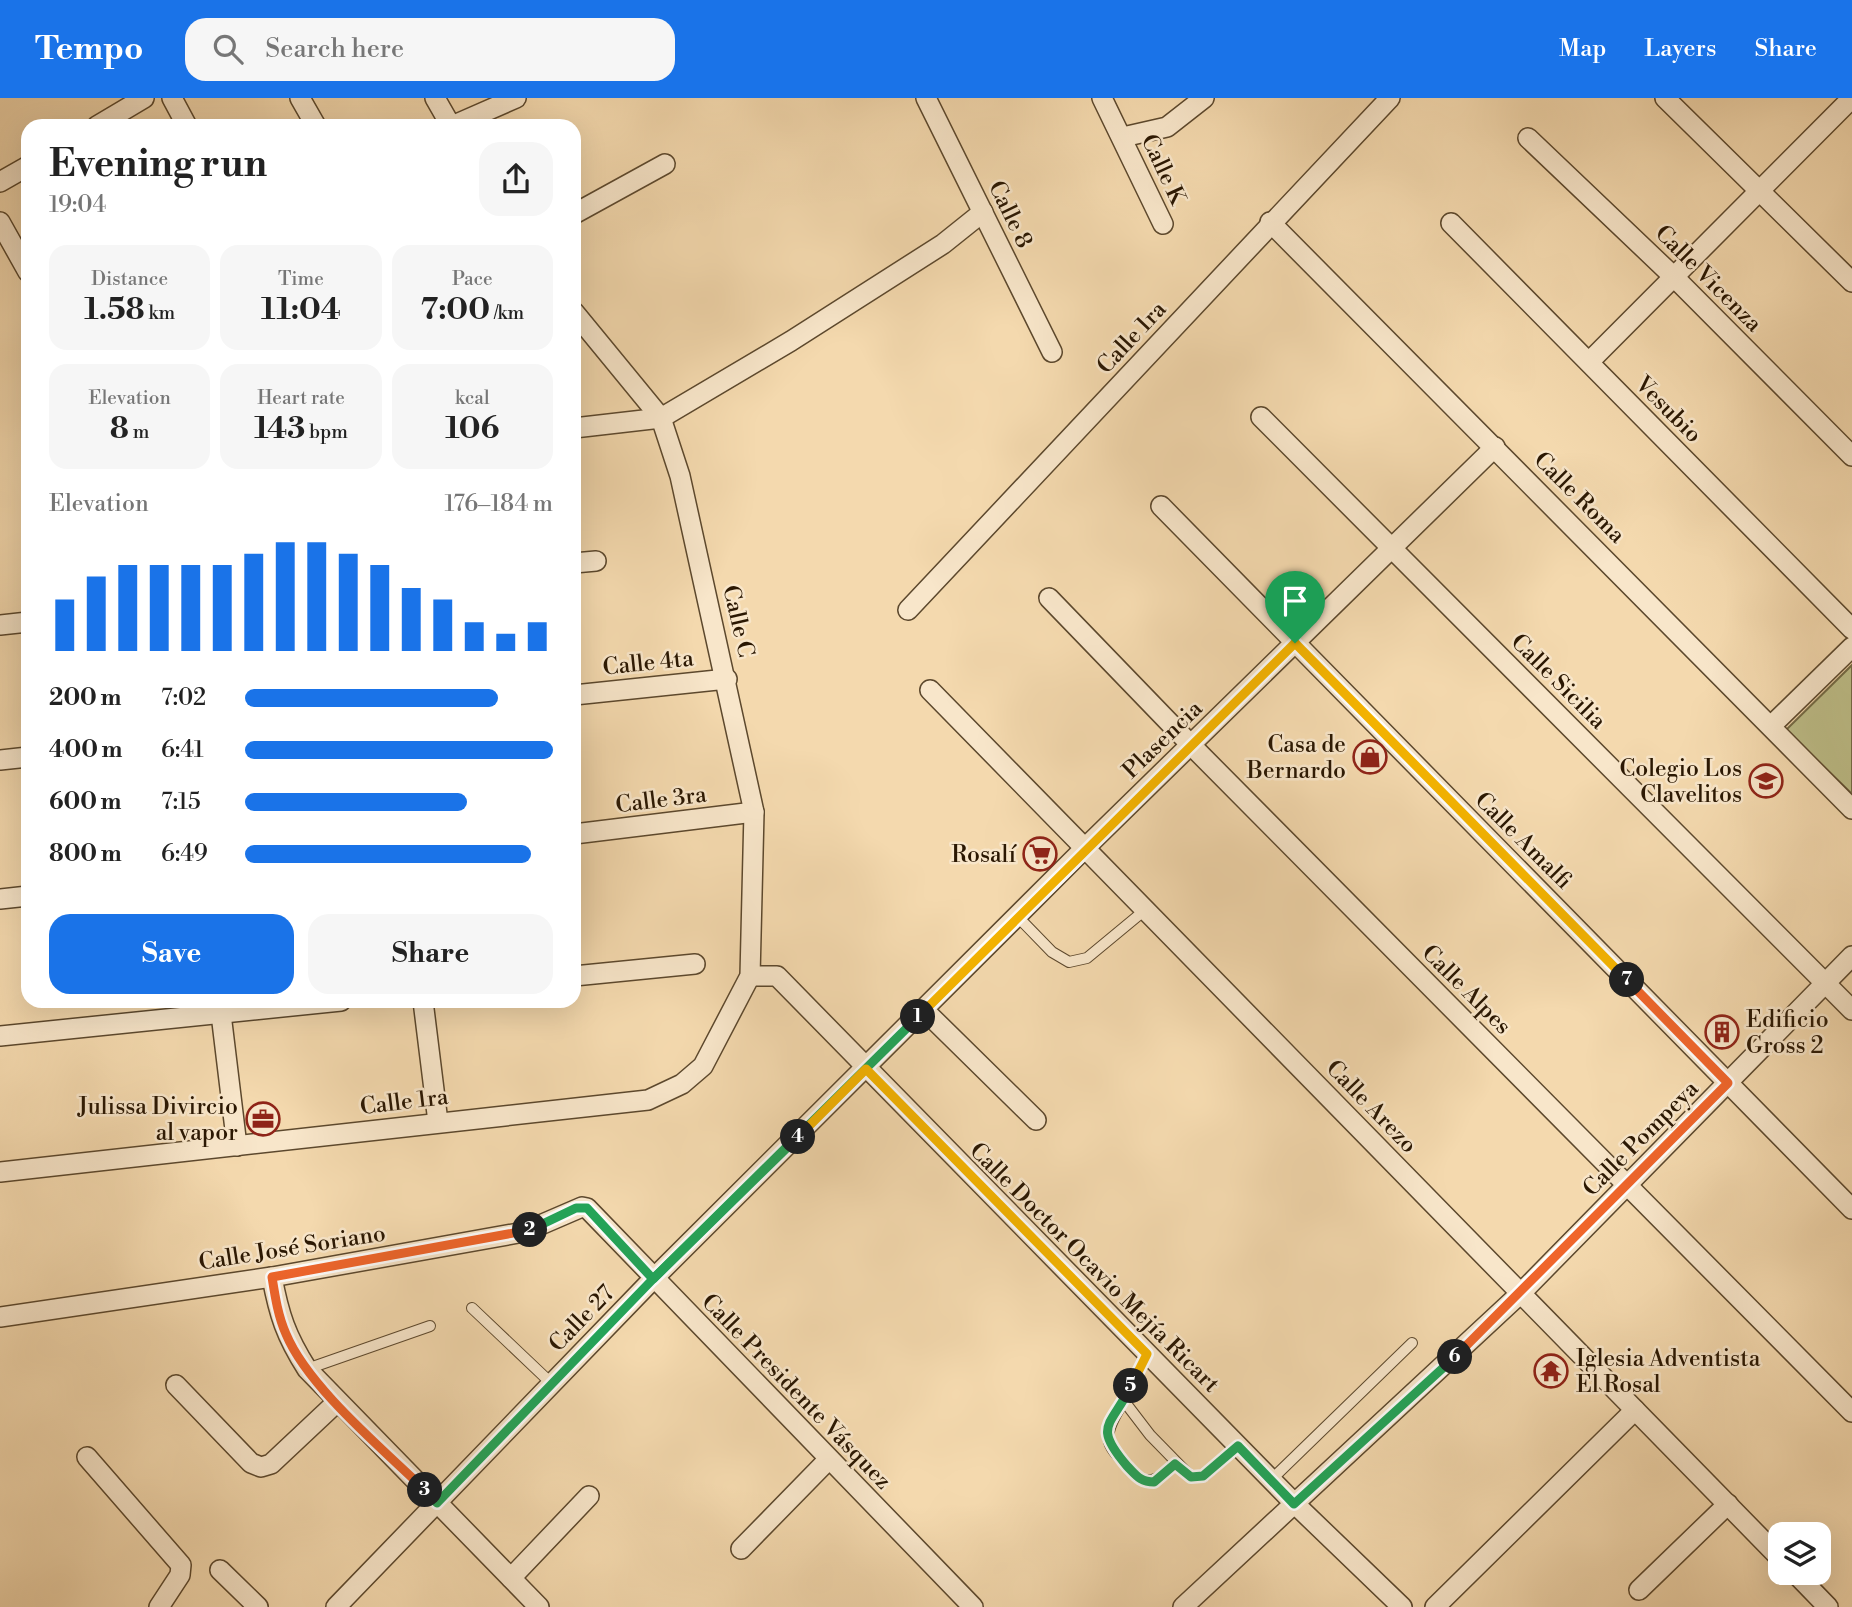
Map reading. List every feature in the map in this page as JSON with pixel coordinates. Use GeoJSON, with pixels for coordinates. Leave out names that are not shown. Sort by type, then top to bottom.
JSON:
{"type":"FeatureCollection","features":[{"type":"Feature","properties":{"kind":"street"},"geometry":{"type":"LineString","coordinates":[[109,119],[144,98]]}},
{"type":"Feature","properties":{"kind":"street"},"geometry":{"type":"LineString","coordinates":[[172,98],[183,119]]}},
{"type":"Feature","properties":{"kind":"street"},"geometry":{"type":"LineString","coordinates":[[300,98],[312,119]]}},
{"type":"Feature","properties":{"kind":"street"},"geometry":{"type":"LineString","coordinates":[[435,98],[448,119]]}},
{"type":"Feature","properties":{"kind":"street"},"geometry":{"type":"LineString","coordinates":[[468,119],[516,98]]}},
{"type":"Feature","properties":{"kind":"street","name":"Calle 8"},"geometry":{"type":"LineString","coordinates":[[926,98],[1052,352]]}},
{"type":"Feature","properties":{"kind":"street","name":"Calle K"},"geometry":{"type":"LineString","coordinates":[[1102,98],[1163,224]]}},
{"type":"Feature","properties":{"kind":"street"},"geometry":{"type":"LineString","coordinates":[[1123,138],[1167,127],[1204,98]]}},
{"type":"Feature","properties":{"kind":"street","name":"Calle 1ra"},"geometry":{"type":"LineString","coordinates":[[908,610],[1270,222],[1390,98]]}},
{"type":"Feature","properties":{"kind":"street"},"geometry":{"type":"LineString","coordinates":[[1665,98],[1852,282]]}},
{"type":"Feature","properties":{"kind":"street"},"geometry":{"type":"LineString","coordinates":[[1589,362],[1852,98]]}},
{"type":"Feature","properties":{"kind":"street","name":"Calle Vicenza"},"geometry":{"type":"LineString","coordinates":[[1528,138],[1674,277],[1852,456]]}},
{"type":"Feature","properties":{"kind":"street"},"geometry":{"type":"LineString","coordinates":[[581,210],[664,164]]}},
{"type":"Feature","properties":{"kind":"street"},"geometry":{"type":"LineString","coordinates":[[0,182],[21,170]]}},
{"type":"Feature","properties":{"kind":"street"},"geometry":{"type":"LineString","coordinates":[[581,427],[661,418],[803,333],[943,244],[983,212]]}},
{"type":"Feature","properties":{"kind":"street"},"geometry":{"type":"LineString","coordinates":[[0,222],[21,260]]}},
{"type":"Feature","properties":{"kind":"street","name":"Calle Roma"},"geometry":{"type":"LineString","coordinates":[[1270,222],[1852,808]]}},
{"type":"Feature","properties":{"kind":"street","name":"Vesubio"},"geometry":{"type":"LineString","coordinates":[[1451,223],[1852,629]]}},
{"type":"Feature","properties":{"kind":"street","name":"Calle C"},"geometry":{"type":"LineString","coordinates":[[581,321],[661,418],[680,476],[727,679],[754,812],[750,976]]}},
{"type":"Feature","properties":{"kind":"street","name":"Calle Sicilia"},"geometry":{"type":"LineString","coordinates":[[1261,416],[1852,1010]]}},
{"type":"Feature","properties":{"kind":"street","name":"Plasencia"},"geometry":{"type":"LineString","coordinates":[[866,1069],[1085,848],[1495,447]]}},
{"type":"Feature","properties":{"kind":"street","name":"Calle Amalfi"},"geometry":{"type":"LineString","coordinates":[[1161,506],[1852,1209]]}},
{"type":"Feature","properties":{"kind":"street"},"geometry":{"type":"LineString","coordinates":[[581,563],[596,561]]}},
{"type":"Feature","properties":{"kind":"street","name":"Calle Alpes"},"geometry":{"type":"LineString","coordinates":[[1049,598],[1191,745],[1852,1412]]}},
{"type":"Feature","properties":{"kind":"street"},"geometry":{"type":"LineString","coordinates":[[0,625],[21,623]]}},
{"type":"Feature","properties":{"kind":"street"},"geometry":{"type":"LineString","coordinates":[[1772,725],[1852,646]]}},
{"type":"Feature","properties":{"kind":"street","name":"Calle 4ta"},"geometry":{"type":"LineString","coordinates":[[581,694],[727,679]]}},
{"type":"Feature","properties":{"kind":"street","name":"Calle Arezo"},"geometry":{"type":"LineString","coordinates":[[930,690],[1768,1546]]}},
{"type":"Feature","properties":{"kind":"street"},"geometry":{"type":"LineString","coordinates":[[0,760],[21,758]]}},
{"type":"Feature","properties":{"kind":"street","name":"Calle 3ra"},"geometry":{"type":"LineString","coordinates":[[581,833],[754,812]]}},
{"type":"Feature","properties":{"kind":"street"},"geometry":{"type":"LineString","coordinates":[[0,899],[21,897]]}},
{"type":"Feature","properties":{"kind":"street","name":"Calle Pompeya"},"geometry":{"type":"LineString","coordinates":[[1183,1607],[1521,1293],[1852,956]]}},
{"type":"Feature","properties":{"kind":"street"},"geometry":{"type":"LineString","coordinates":[[581,975],[695,964]]}},
{"type":"Feature","properties":{"kind":"street","name":"Calle 1ra"},"geometry":{"type":"LineString","coordinates":[[0,1172],[648,1100],[682,1084],[703,1066],[750,976]]}},
{"type":"Feature","properties":{"kind":"street","name":"Calle Doctor Ocavio Mejía Ricart"},"geometry":{"type":"LineString","coordinates":[[750,976],[777,976],[1392,1604]]}},
{"type":"Feature","properties":{"kind":"street"},"geometry":{"type":"LineString","coordinates":[[0,1035],[276,1008]]}},
{"type":"Feature","properties":{"kind":"street"},"geometry":{"type":"LineString","coordinates":[[424,1008],[438,1122]]}},
{"type":"Feature","properties":{"kind":"street"},"geometry":{"type":"LineString","coordinates":[[925,1010],[1036,1120]]}},
{"type":"Feature","properties":{"kind":"street"},"geometry":{"type":"LineString","coordinates":[[221,1014],[237,1146]]}},
{"type":"Feature","properties":{"kind":"street","name":"Calle 27"},"geometry":{"type":"LineString","coordinates":[[336,1607],[653,1279],[866,1069]]}},
{"type":"Feature","properties":{"kind":"street","name":"Calle José Soriano"},"geometry":{"type":"LineString","coordinates":[[0,1317],[272,1277],[524,1232],[576,1208],[587,1208]]}},
{"type":"Feature","properties":{"kind":"street","name":"Calle Presidente Vásquez"},"geometry":{"type":"LineString","coordinates":[[587,1208],[974,1607]]}},
{"type":"Feature","properties":{"kind":"street"},"geometry":{"type":"LineString","coordinates":[[272,1277],[278,1314],[286,1336],[307,1369],[539,1607]]}},
{"type":"Feature","properties":{"kind":"street"},"geometry":{"type":"LineString","coordinates":[[176,1385],[251,1463],[261,1467],[271,1464],[337,1402]]}},
{"type":"Feature","properties":{"kind":"street"},"geometry":{"type":"LineString","coordinates":[[1435,1607],[1635,1410]]}},
{"type":"Feature","properties":{"kind":"street"},"geometry":{"type":"LineString","coordinates":[[87,1457],[181,1565],[180,1575],[159,1607]]}},
{"type":"Feature","properties":{"kind":"street"},"geometry":{"type":"LineString","coordinates":[[741,1549],[829,1459]]}},
{"type":"Feature","properties":{"kind":"street"},"geometry":{"type":"LineString","coordinates":[[511,1578],[589,1496]]}},
{"type":"Feature","properties":{"kind":"street"},"geometry":{"type":"LineString","coordinates":[[1639,1590],[1728,1504]]}},
{"type":"Feature","properties":{"kind":"street"},"geometry":{"type":"LineString","coordinates":[[220,1570],[258,1607]]}},
{"type":"Feature","properties":{"kind":"street"},"geometry":{"type":"LineString","coordinates":[[1804,1585],[1817,1603]]}},
{"type":"Feature","properties":{"kind":"lane"},"geometry":{"type":"LineString","coordinates":[[1017,916],[1052,952],[1069,962],[1087,958],[1145,909]]}},
{"type":"Feature","properties":{"kind":"lane"},"geometry":{"type":"LineString","coordinates":[[472,1308],[551,1383]]}},
{"type":"Feature","properties":{"kind":"lane"},"geometry":{"type":"LineString","coordinates":[[307,1369],[430,1326]]}},
{"type":"Feature","properties":{"kind":"lane"},"geometry":{"type":"LineString","coordinates":[[1271,1480],[1412,1343]]}},
{"type":"Feature","properties":{"kind":"lane"},"geometry":{"type":"LineString","coordinates":[[1147,1354],[1124,1401],[1107,1427],[1109,1445],[1140,1479],[1147,1482],[1154,1482],[1175,1464]]}},
{"type":"Feature","properties":{"kind":"lane"},"geometry":{"type":"LineString","coordinates":[[1124,1401],[1175,1464],[1191,1477],[1203,1476],[1238,1446]]}},
{"type":"Feature","properties":{"kind":"green space"},"geometry":{"type":"Polygon","coordinates":[[[1852,665],[1852,794],[1786,730],[1852,665]]]}},
{"type":"Feature","properties":{"kind":"place","name":"Casa de Bernardo"},"geometry":{"type":"Point","coordinates":[1370,757]}},
{"type":"Feature","properties":{"kind":"place","name":"Colegio Los Clavelitos"},"geometry":{"type":"Point","coordinates":[1766,781]}},
{"type":"Feature","properties":{"kind":"place","name":"Rosalí"},"geometry":{"type":"Point","coordinates":[1040,854]}},
{"type":"Feature","properties":{"kind":"place","name":"Edificio Gross 2"},"geometry":{"type":"Point","coordinates":[1722,1032]}},
{"type":"Feature","properties":{"kind":"place","name":"Julissa Divircio al vapor"},"geometry":{"type":"Point","coordinates":[263,1119]}},
{"type":"Feature","properties":{"kind":"place","name":"Iglesia Adventista El Rosal"},"geometry":{"type":"Point","coordinates":[1551,1371]}},
{"type":"Feature","properties":{"kind":"route"},"geometry":{"type":"LineString","coordinates":[[1295,643],[1085,848],[653,1279],[587,1208],[582,1207],[524,1232],[272,1277],[278,1314],[286,1336],[307,1369],[437,1503],[653,1279],[866,1069],[1147,1354],[1124,1401],[1107,1427],[1109,1445],[1140,1479],[1154,1482],[1175,1464],[1191,1477],[1203,1476],[1238,1446],[1294,1504],[1521,1293],[1728,1083],[1295,643]]}}]}
